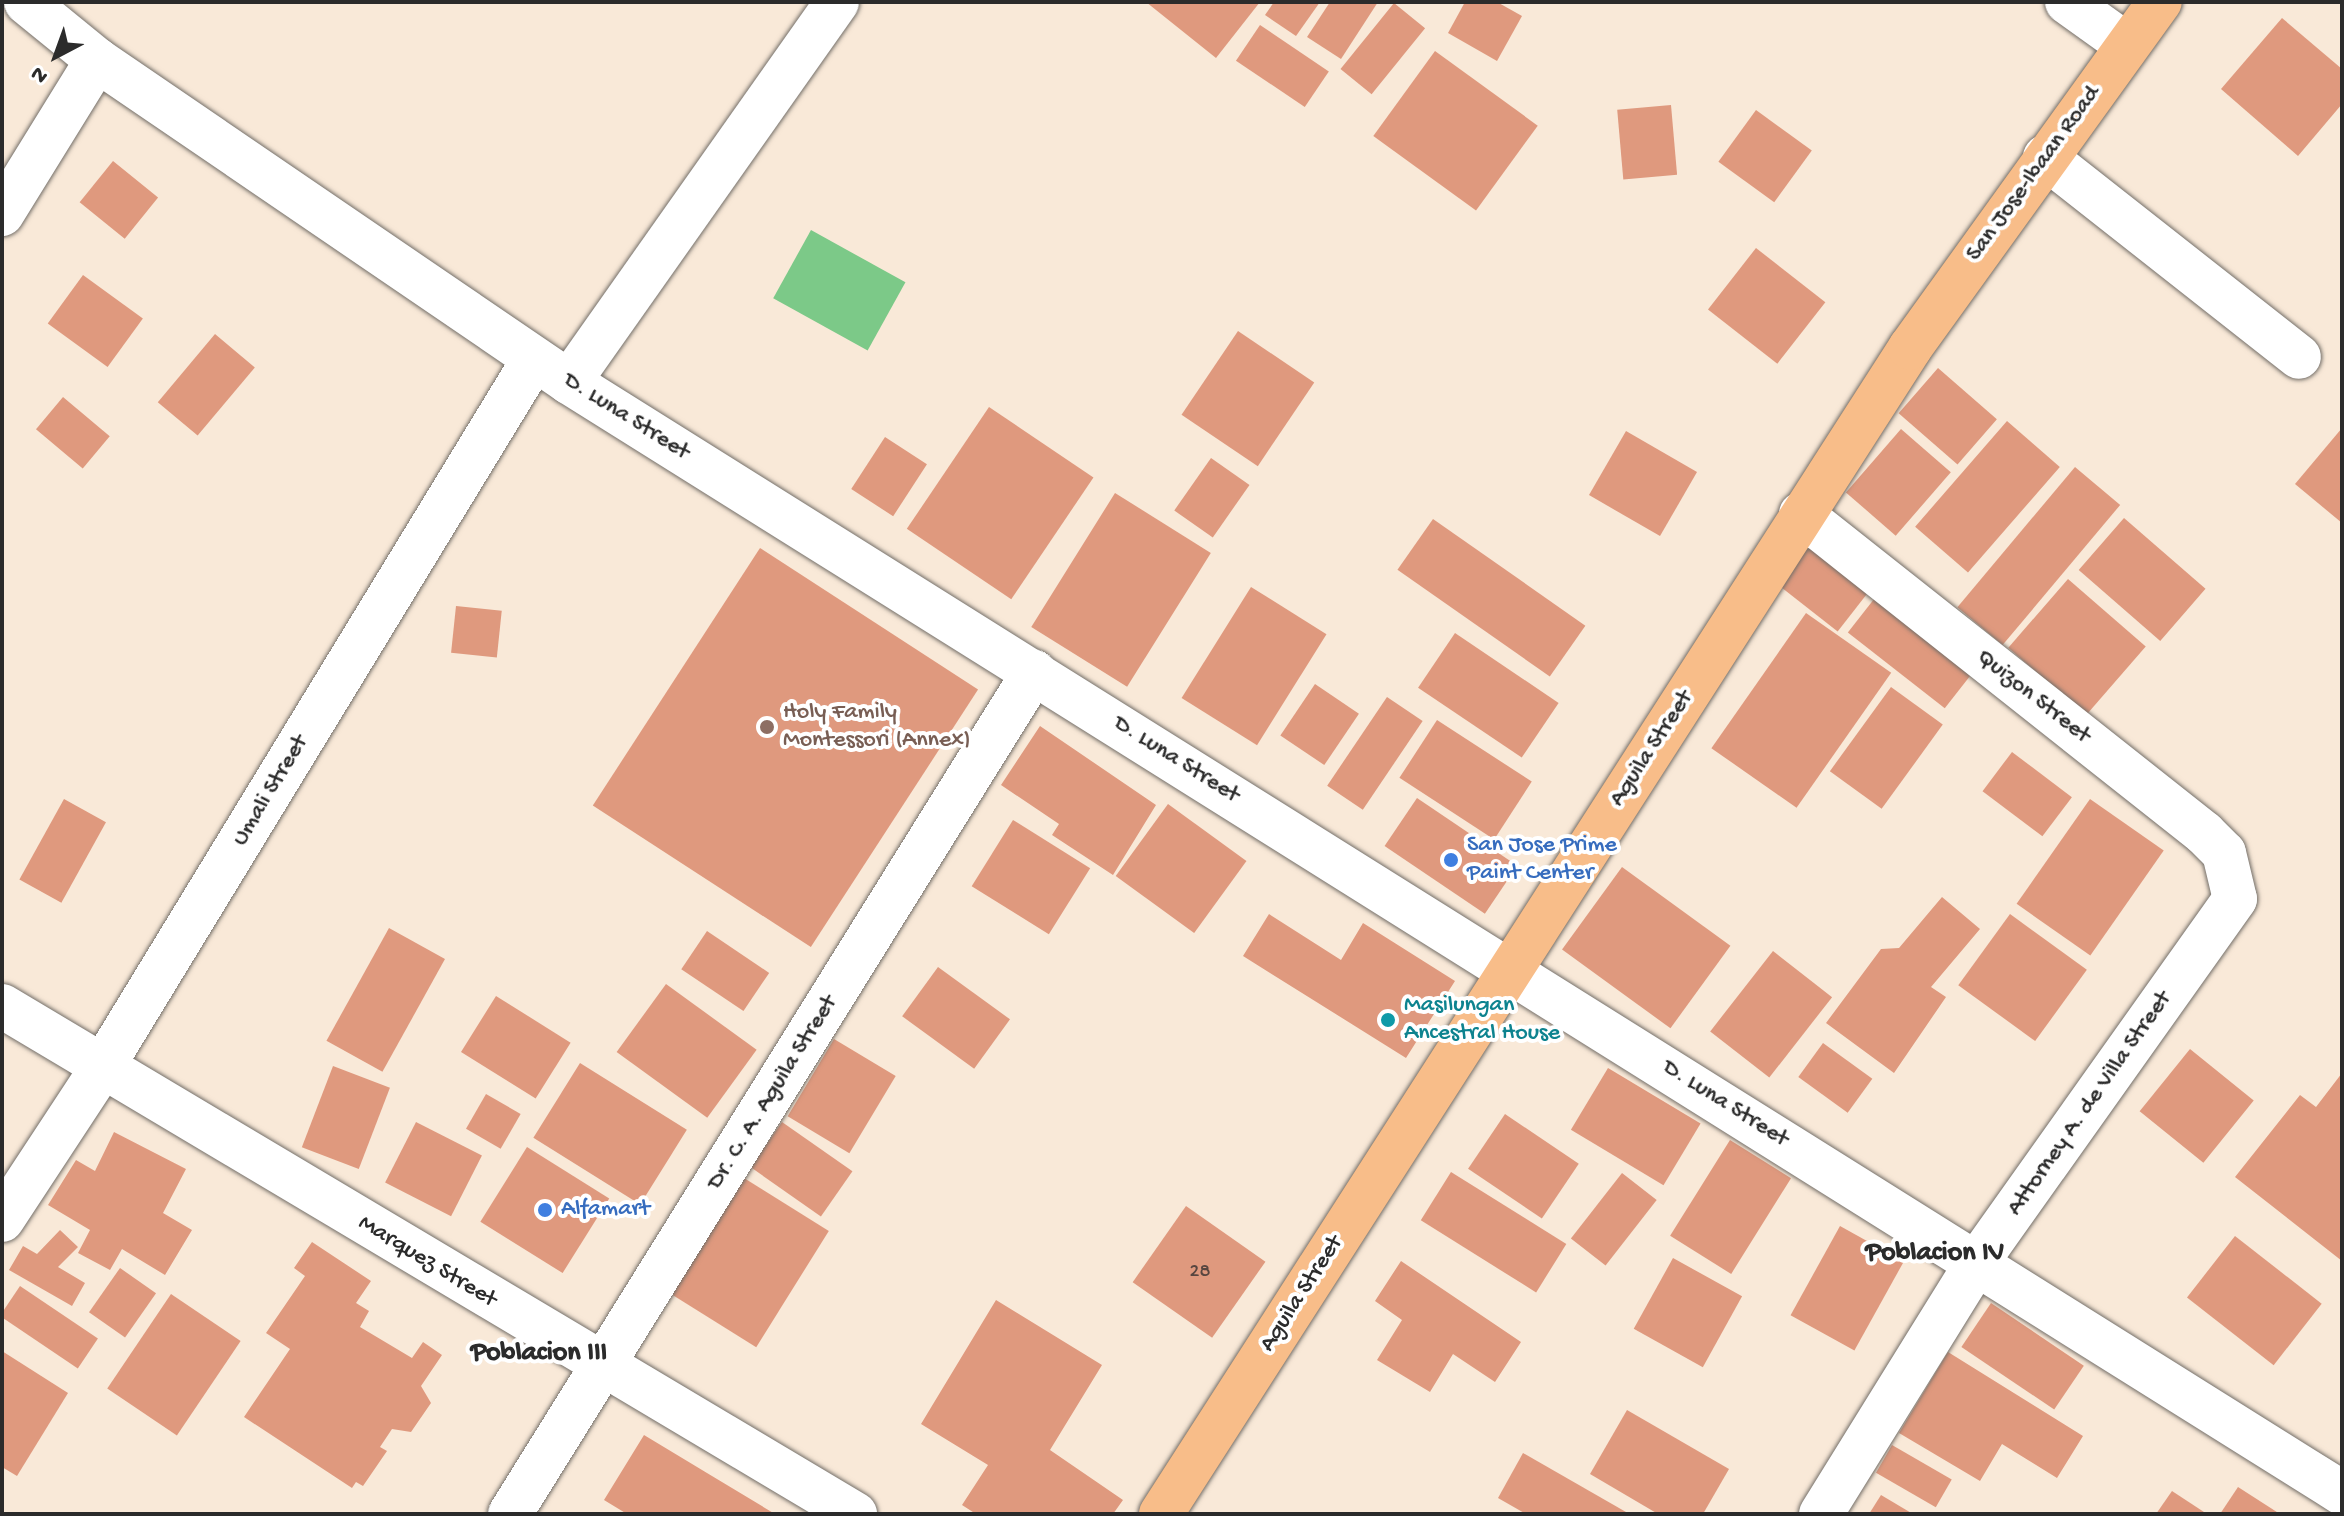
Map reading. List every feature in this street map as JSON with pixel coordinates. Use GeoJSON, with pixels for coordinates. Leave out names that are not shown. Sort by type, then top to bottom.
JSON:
{"type":"FeatureCollection","features":[{"type":"Feature","properties":{"kind":"main road","name":"San Jose-Ibaan Road"},"geometry":{"type":"LineString","coordinates":[[1910,348],[2045,157],[2160,2]]}},
{"type":"Feature","properties":{"kind":"main road","name":"Aguila Street"},"geometry":{"type":"LineString","coordinates":[[1161,1514],[1910,348]]}},
{"type":"Feature","properties":{"kind":"street","name":"D. Luna Street"},"geometry":{"type":"LineString","coordinates":[[26,2],[97,60],[551,371],[1511,968],[2342,1493]]}},
{"type":"Feature","properties":{"kind":"street","name":"Umali Street"},"geometry":{"type":"LineString","coordinates":[[2,1220],[551,371],[837,2]]}},
{"type":"Feature","properties":{"kind":"street"},"geometry":{"type":"LineString","coordinates":[[2067,2],[2127,45]]}},
{"type":"Feature","properties":{"kind":"street"},"geometry":{"type":"LineString","coordinates":[[2,214],[97,60]]}},
{"type":"Feature","properties":{"kind":"street"},"geometry":{"type":"LineString","coordinates":[[2045,157],[2299,357]]}},
{"type":"Feature","properties":{"kind":"street","name":"Quizon Street"},"geometry":{"type":"LineString","coordinates":[[1801,514],[2204,833],[2224,853],[2235,899]]}},
{"type":"Feature","properties":{"kind":"street","name":"Dr. C. A. Aguila Street"},"geometry":{"type":"LineString","coordinates":[[510,1514],[1034,672]]}},
{"type":"Feature","properties":{"kind":"street","name":"Attorney A. de Villa Street"},"geometry":{"type":"LineString","coordinates":[[1821,1514],[1976,1264],[2235,899]]}},
{"type":"Feature","properties":{"kind":"street","name":"Marquez Street"},"geometry":{"type":"LineString","coordinates":[[2,1006],[603,1367],[855,1514]]}},
{"type":"Feature","properties":{"kind":"green space"},"geometry":{"type":"Polygon","coordinates":[[[811,230],[905,282],[868,351],[773,298],[811,230]]]}},
{"type":"Feature","properties":{"kind":"building"},"geometry":{"type":"Polygon","coordinates":[[[1146,2],[1260,2],[1216,58],[1146,2]]]}},
{"type":"Feature","properties":{"kind":"building"},"geometry":{"type":"Polygon","coordinates":[[[1274,2],[1320,2],[1296,36],[1265,15],[1274,2]]]}},
{"type":"Feature","properties":{"kind":"building"},"geometry":{"type":"Polygon","coordinates":[[[1330,2],[1378,2],[1341,59],[1307,37],[1330,2]]]}},
{"type":"Feature","properties":{"kind":"building"},"geometry":{"type":"Polygon","coordinates":[[[1465,2],[1497,2],[1522,16],[1497,61],[1448,33],[1465,2]]]}},
{"type":"Feature","properties":{"kind":"building"},"geometry":{"type":"Polygon","coordinates":[[[1394,3],[1425,28],[1372,94],[1341,69],[1394,3]]]}},
{"type":"Feature","properties":{"kind":"building"},"geometry":{"type":"Polygon","coordinates":[[[2282,18],[2342,69],[2342,104],[2298,156],[2221,89],[2282,18]]]}},
{"type":"Feature","properties":{"kind":"building"},"geometry":{"type":"Polygon","coordinates":[[[1260,25],[1329,71],[1305,107],[1236,61],[1260,25]]]}},
{"type":"Feature","properties":{"kind":"building"},"geometry":{"type":"Polygon","coordinates":[[[1435,51],[1538,126],[1476,211],[1373,136],[1435,51]]]}},
{"type":"Feature","properties":{"kind":"building"},"geometry":{"type":"Polygon","coordinates":[[[1671,105],[1677,175],[1623,179],[1617,110],[1671,105]]]}},
{"type":"Feature","properties":{"kind":"building"},"geometry":{"type":"Polygon","coordinates":[[[1756,110],[1812,151],[1774,202],[1718,162],[1756,110]]]}},
{"type":"Feature","properties":{"kind":"building"},"geometry":{"type":"Polygon","coordinates":[[[113,161],[158,198],[125,239],[80,202],[113,161]]]}},
{"type":"Feature","properties":{"kind":"building"},"geometry":{"type":"Polygon","coordinates":[[[1756,248],[1825,302],[1777,364],[1708,309],[1756,248]]]}},
{"type":"Feature","properties":{"kind":"building"},"geometry":{"type":"Polygon","coordinates":[[[83,275],[143,318],[108,367],[48,324],[83,275]]]}},
{"type":"Feature","properties":{"kind":"building"},"geometry":{"type":"Polygon","coordinates":[[[1238,331],[1314,382],[1258,466],[1182,415],[1238,331]]]}},
{"type":"Feature","properties":{"kind":"building"},"geometry":{"type":"Polygon","coordinates":[[[215,334],[255,367],[198,436],[158,402],[215,334]]]}},
{"type":"Feature","properties":{"kind":"building"},"geometry":{"type":"Polygon","coordinates":[[[1938,368],[1997,419],[1958,464],[1899,413],[1938,368]]]}},
{"type":"Feature","properties":{"kind":"building"},"geometry":{"type":"Polygon","coordinates":[[[63,397],[110,436],[83,468],[36,429],[63,397]]]}},
{"type":"Feature","properties":{"kind":"building"},"geometry":{"type":"Polygon","coordinates":[[[989,407],[1093,477],[1011,599],[907,529],[989,407]]]}},
{"type":"Feature","properties":{"kind":"building"},"geometry":{"type":"Polygon","coordinates":[[[2007,421],[2060,467],[1968,573],[1915,527],[2007,421]]]}},
{"type":"Feature","properties":{"kind":"building"},"geometry":{"type":"Polygon","coordinates":[[[2342,428],[2342,523],[2295,484],[2342,428]]]}},
{"type":"Feature","properties":{"kind":"building"},"geometry":{"type":"Polygon","coordinates":[[[1901,429],[1951,472],[1896,536],[1846,492],[1901,429]]]}},
{"type":"Feature","properties":{"kind":"building"},"geometry":{"type":"Polygon","coordinates":[[[1626,431],[1697,472],[1660,536],[1589,495],[1626,431]]]}},
{"type":"Feature","properties":{"kind":"building"},"geometry":{"type":"Polygon","coordinates":[[[885,437],[927,464],[893,516],[851,489],[885,437]]]}},
{"type":"Feature","properties":{"kind":"building"},"geometry":{"type":"Polygon","coordinates":[[[1211,458],[1250,485],[1213,537],[1174,510],[1211,458]]]}},
{"type":"Feature","properties":{"kind":"building"},"geometry":{"type":"Polygon","coordinates":[[[2075,467],[2120,505],[2003,645],[1957,607],[2075,467]]]}},
{"type":"Feature","properties":{"kind":"building"},"geometry":{"type":"Polygon","coordinates":[[[1115,493],[1211,553],[1127,687],[1031,627],[1115,493]]]}},
{"type":"Feature","properties":{"kind":"building"},"geometry":{"type":"Polygon","coordinates":[[[2124,518],[2206,589],[2160,641],[2079,570],[2124,518]]]}},
{"type":"Feature","properties":{"kind":"building"},"geometry":{"type":"Polygon","coordinates":[[[1433,519],[1585,626],[1550,676],[1397,570],[1433,519]]]}},
{"type":"Feature","properties":{"kind":"building"},"geometry":{"type":"Polygon","coordinates":[[[1806,542],[1869,591],[1838,631],[1775,582],[1806,542]]]}},
{"type":"Feature","properties":{"kind":"building"},"geometry":{"type":"Polygon","coordinates":[[[760,548],[978,690],[811,947],[593,805],[760,548]]]}},
{"type":"Feature","properties":{"kind":"building"},"geometry":{"type":"Polygon","coordinates":[[[2068,579],[2146,647],[2086,715],[2008,648],[2068,579]]]}},
{"type":"Feature","properties":{"kind":"building"},"geometry":{"type":"Polygon","coordinates":[[[1251,587],[1326,634],[1257,745],[1182,698],[1251,587]]]}},
{"type":"Feature","properties":{"kind":"building"},"geometry":{"type":"Polygon","coordinates":[[[1878,594],[1975,670],[1945,708],[1848,633],[1878,594]]]}},
{"type":"Feature","properties":{"kind":"building"},"geometry":{"type":"Polygon","coordinates":[[[456,606],[502,611],[497,658],[451,653],[456,606]]]}},
{"type":"Feature","properties":{"kind":"building"},"geometry":{"type":"Polygon","coordinates":[[[1806,613],[1891,673],[1797,808],[1711,748],[1806,613]]]}},
{"type":"Feature","properties":{"kind":"building"},"geometry":{"type":"Polygon","coordinates":[[[1455,633],[1559,703],[1522,758],[1418,688],[1455,633]]]}},
{"type":"Feature","properties":{"kind":"building"},"geometry":{"type":"Polygon","coordinates":[[[1315,684],[1359,714],[1324,765],[1280,735],[1315,684]]]}},
{"type":"Feature","properties":{"kind":"building"},"geometry":{"type":"Polygon","coordinates":[[[1891,687],[1943,725],[1882,809],[1830,771],[1891,687]]]}},
{"type":"Feature","properties":{"kind":"building"},"geometry":{"type":"Polygon","coordinates":[[[1387,697],[1423,721],[1363,810],[1327,786],[1387,697]]]}},
{"type":"Feature","properties":{"kind":"building"},"geometry":{"type":"Polygon","coordinates":[[[1437,720],[1532,782],[1494,839],[1399,778],[1437,720]]]}},
{"type":"Feature","properties":{"kind":"building"},"geometry":{"type":"Polygon","coordinates":[[[1040,726],[1156,805],[1113,875],[1052,835],[1059,824],[1001,785],[1040,726]]]}},
{"type":"Feature","properties":{"kind":"building"},"geometry":{"type":"Polygon","coordinates":[[[2012,752],[2072,797],[2042,836],[1983,791],[2012,752]]]}},
{"type":"Feature","properties":{"kind":"building"},"geometry":{"type":"Polygon","coordinates":[[[1417,798],[1517,866],[1485,914],[1385,846],[1417,798]]]}},
{"type":"Feature","properties":{"kind":"building"},"geometry":{"type":"Polygon","coordinates":[[[64,799],[106,822],[61,903],[19,879],[64,799]]]}},
{"type":"Feature","properties":{"kind":"building"},"geometry":{"type":"Polygon","coordinates":[[[2090,799],[2164,851],[2090,955],[2017,904],[2090,799]]]}},
{"type":"Feature","properties":{"kind":"building"},"geometry":{"type":"Polygon","coordinates":[[[1168,804],[1246,861],[1194,933],[1116,876],[1168,804]]]}},
{"type":"Feature","properties":{"kind":"building"},"geometry":{"type":"Polygon","coordinates":[[[1013,820],[1090,868],[1049,934],[972,886],[1013,820]]]}},
{"type":"Feature","properties":{"kind":"building"},"geometry":{"type":"Polygon","coordinates":[[[1622,867],[1730,946],[1670,1028],[1562,950],[1622,867]]]}},
{"type":"Feature","properties":{"kind":"building"},"geometry":{"type":"Polygon","coordinates":[[[1942,897],[1980,929],[1931,987],[1946,997],[1894,1073],[1826,1023],[1881,949],[1899,948],[1942,897]]]}},
{"type":"Feature","properties":{"kind":"building","name":"Masilungan Ancestral House"},"geometry":{"type":"Polygon","coordinates":[[[1269,914],[1341,960],[1363,923],[1455,981],[1406,1058],[1243,956],[1269,914]]]}},
{"type":"Feature","properties":{"kind":"building"},"geometry":{"type":"Polygon","coordinates":[[[2010,914],[2087,970],[2035,1041],[1958,985],[2010,914]]]}},
{"type":"Feature","properties":{"kind":"building"},"geometry":{"type":"Polygon","coordinates":[[[389,928],[445,959],[382,1072],[326,1041],[389,928]]]}},
{"type":"Feature","properties":{"kind":"building"},"geometry":{"type":"Polygon","coordinates":[[[707,931],[769,973],[743,1011],[681,969],[707,931]]]}},
{"type":"Feature","properties":{"kind":"building"},"geometry":{"type":"Polygon","coordinates":[[[1773,951],[1832,997],[1769,1078],[1710,1031],[1773,951]]]}},
{"type":"Feature","properties":{"kind":"building"},"geometry":{"type":"Polygon","coordinates":[[[938,967],[1010,1019],[974,1069],[902,1016],[938,967]]]}},
{"type":"Feature","properties":{"kind":"building"},"geometry":{"type":"Polygon","coordinates":[[[666,984],[757,1050],[707,1118],[617,1052],[666,984]]]}},
{"type":"Feature","properties":{"kind":"building"},"geometry":{"type":"Polygon","coordinates":[[[496,996],[571,1043],[536,1099],[461,1052],[496,996]]]}},
{"type":"Feature","properties":{"kind":"building"},"geometry":{"type":"Polygon","coordinates":[[[834,1039],[896,1076],[849,1153],[788,1116],[834,1039]]]}},
{"type":"Feature","properties":{"kind":"building"},"geometry":{"type":"Polygon","coordinates":[[[1823,1043],[1872,1079],[1848,1113],[1798,1077],[1823,1043]]]}},
{"type":"Feature","properties":{"kind":"building"},"geometry":{"type":"Polygon","coordinates":[[[2190,1049],[2254,1101],[2203,1163],[2140,1111],[2190,1049]]]}},
{"type":"Feature","properties":{"kind":"building"},"geometry":{"type":"Polygon","coordinates":[[[580,1063],[687,1130],[640,1204],[533,1138],[580,1063]]]}},
{"type":"Feature","properties":{"kind":"building"},"geometry":{"type":"Polygon","coordinates":[[[333,1066],[390,1088],[359,1169],[302,1147],[333,1066]]]}},
{"type":"Feature","properties":{"kind":"building"},"geometry":{"type":"Polygon","coordinates":[[[1608,1068],[1701,1124],[1663,1185],[1571,1130],[1608,1068]]]}},
{"type":"Feature","properties":{"kind":"building"},"geometry":{"type":"Polygon","coordinates":[[[2342,1073],[2342,1261],[2235,1177],[2300,1095],[2316,1107],[2342,1073]]]}},
{"type":"Feature","properties":{"kind":"building"},"geometry":{"type":"Polygon","coordinates":[[[486,1094],[521,1114],[501,1149],[466,1129],[486,1094]]]}},
{"type":"Feature","properties":{"kind":"building"},"geometry":{"type":"Polygon","coordinates":[[[1505,1114],[1579,1164],[1542,1218],[1468,1169],[1505,1114]]]}},
{"type":"Feature","properties":{"kind":"building"},"geometry":{"type":"Polygon","coordinates":[[[416,1122],[482,1156],[451,1216],[385,1183],[416,1122]]]}},
{"type":"Feature","properties":{"kind":"building"},"geometry":{"type":"Polygon","coordinates":[[[782,1122],[852,1171],[821,1216],[750,1167],[782,1122]]]}},
{"type":"Feature","properties":{"kind":"building"},"geometry":{"type":"Polygon","coordinates":[[[114,1132],[186,1169],[163,1213],[192,1230],[165,1275],[122,1249],[110,1270],[78,1253],[90,1230],[48,1205],[76,1160],[95,1171],[114,1132]]]}},
{"type":"Feature","properties":{"kind":"building"},"geometry":{"type":"Polygon","coordinates":[[[1730,1140],[1791,1178],[1731,1274],[1670,1236],[1730,1140]]]}},
{"type":"Feature","properties":{"kind":"building","name":"Alfamart"},"geometry":{"type":"Polygon","coordinates":[[[527,1147],[609,1198],[563,1273],[480,1222],[527,1147]]]}},
{"type":"Feature","properties":{"kind":"building"},"geometry":{"type":"Polygon","coordinates":[[[1451,1172],[1566,1244],[1536,1292],[1421,1220],[1451,1172]]]}},
{"type":"Feature","properties":{"kind":"building"},"geometry":{"type":"Polygon","coordinates":[[[1622,1173],[1657,1200],[1606,1265],[1571,1238],[1622,1173]]]}},
{"type":"Feature","properties":{"kind":"building"},"geometry":{"type":"Polygon","coordinates":[[[744,1178],[829,1231],[756,1347],[671,1294],[744,1178]]]}},
{"type":"Feature","properties":{"kind":"building"},"geometry":{"type":"Polygon","coordinates":[[[1186,1206],[1265,1262],[1212,1338],[1133,1282],[1186,1206]]]}},
{"type":"Feature","properties":{"kind":"building"},"geometry":{"type":"Polygon","coordinates":[[[1840,1226],[1904,1261],[1854,1351],[1791,1315],[1840,1226]]]}},
{"type":"Feature","properties":{"kind":"building"},"geometry":{"type":"Polygon","coordinates":[[[60,1230],[78,1247],[58,1267],[85,1283],[72,1306],[9,1270],[23,1246],[37,1254],[60,1230]]]}},
{"type":"Feature","properties":{"kind":"building"},"geometry":{"type":"Polygon","coordinates":[[[2235,1236],[2322,1304],[2274,1365],[2187,1297],[2235,1236]]]}},
{"type":"Feature","properties":{"kind":"building"},"geometry":{"type":"Polygon","coordinates":[[[312,1242],[371,1281],[356,1303],[369,1311],[360,1327],[412,1358],[423,1342],[442,1355],[421,1386],[431,1403],[411,1432],[392,1429],[380,1447],[387,1451],[363,1486],[356,1482],[352,1488],[244,1417],[290,1349],[266,1333],[305,1276],[294,1268],[312,1242]]]}},
{"type":"Feature","properties":{"kind":"building"},"geometry":{"type":"Polygon","coordinates":[[[1673,1258],[1742,1296],[1703,1367],[1634,1329],[1673,1258]]]}},
{"type":"Feature","properties":{"kind":"building"},"geometry":{"type":"Polygon","coordinates":[[[1401,1261],[1521,1342],[1495,1382],[1453,1354],[1430,1392],[1377,1360],[1402,1320],[1375,1301],[1401,1261]]]}},
{"type":"Feature","properties":{"kind":"building"},"geometry":{"type":"Polygon","coordinates":[[[120,1268],[156,1293],[125,1337],[89,1312],[120,1268]]]}},
{"type":"Feature","properties":{"kind":"building"},"geometry":{"type":"Polygon","coordinates":[[[20,1286],[98,1339],[78,1368],[2,1317],[20,1286]]]}},
{"type":"Feature","properties":{"kind":"building"},"geometry":{"type":"Polygon","coordinates":[[[171,1294],[241,1341],[177,1435],[107,1389],[171,1294]]]}},
{"type":"Feature","properties":{"kind":"building"},"geometry":{"type":"Polygon","coordinates":[[[996,1300],[1102,1365],[1050,1450],[1123,1500],[1113,1514],[976,1514],[962,1505],[988,1465],[921,1424],[996,1300]]]}},
{"type":"Feature","properties":{"kind":"building"},"geometry":{"type":"Polygon","coordinates":[[[1991,1303],[2084,1366],[2054,1410],[1961,1347],[1991,1303]]]}},
{"type":"Feature","properties":{"kind":"building"},"geometry":{"type":"Polygon","coordinates":[[[2,1351],[68,1393],[17,1476],[2,1467],[2,1351]]]}},
{"type":"Feature","properties":{"kind":"building"},"geometry":{"type":"Polygon","coordinates":[[[1948,1352],[2083,1436],[2057,1478],[2002,1444],[1980,1481],[1899,1433],[1948,1352]]]}},
{"type":"Feature","properties":{"kind":"building"},"geometry":{"type":"Polygon","coordinates":[[[1627,1410],[1729,1469],[1703,1514],[1658,1514],[1590,1474],[1627,1410]]]}},
{"type":"Feature","properties":{"kind":"building"},"geometry":{"type":"Polygon","coordinates":[[[644,1435],[775,1514],[627,1514],[604,1500],[644,1435]]]}},
{"type":"Feature","properties":{"kind":"building"},"geometry":{"type":"Polygon","coordinates":[[[1892,1445],[1952,1480],[1936,1507],[1876,1473],[1892,1445]]]}},
{"type":"Feature","properties":{"kind":"building"},"geometry":{"type":"Polygon","coordinates":[[[1523,1453],[1626,1512],[1526,1514],[1498,1498],[1523,1453]]]}},
{"type":"Feature","properties":{"kind":"building"},"geometry":{"type":"Polygon","coordinates":[[[2238,1487],[2280,1514],[2220,1514],[2238,1487]]]}},
{"type":"Feature","properties":{"kind":"building"},"geometry":{"type":"Polygon","coordinates":[[[2172,1491],[2207,1514],[2156,1514],[2172,1491]]]}},
{"type":"Feature","properties":{"kind":"building"},"geometry":{"type":"Polygon","coordinates":[[[1881,1495],[1913,1514],[1869,1514],[1881,1495]]]}},
{"type":"Feature","properties":{"kind":"place","name":"Holy Family Montessori (Annex)"},"geometry":{"type":"Point","coordinates":[767,727]}},
{"type":"Feature","properties":{"kind":"place","name":"San Jose Prime Paint Center"},"geometry":{"type":"Point","coordinates":[1451,860]}},
{"type":"Feature","properties":{"kind":"place","name":"Masilungan Ancestral House"},"geometry":{"type":"Point","coordinates":[1388,1020]}},
{"type":"Feature","properties":{"kind":"place","name":"Alfamart"},"geometry":{"type":"Point","coordinates":[545,1210]}},
{"type":"Feature","properties":{"kind":"district","name":"Poblacion IV"},"geometry":{"type":"Point","coordinates":[1935,1254]}},
{"type":"Feature","properties":{"kind":"district","name":"Poblacion III"},"geometry":{"type":"Point","coordinates":[539,1354]}}]}
